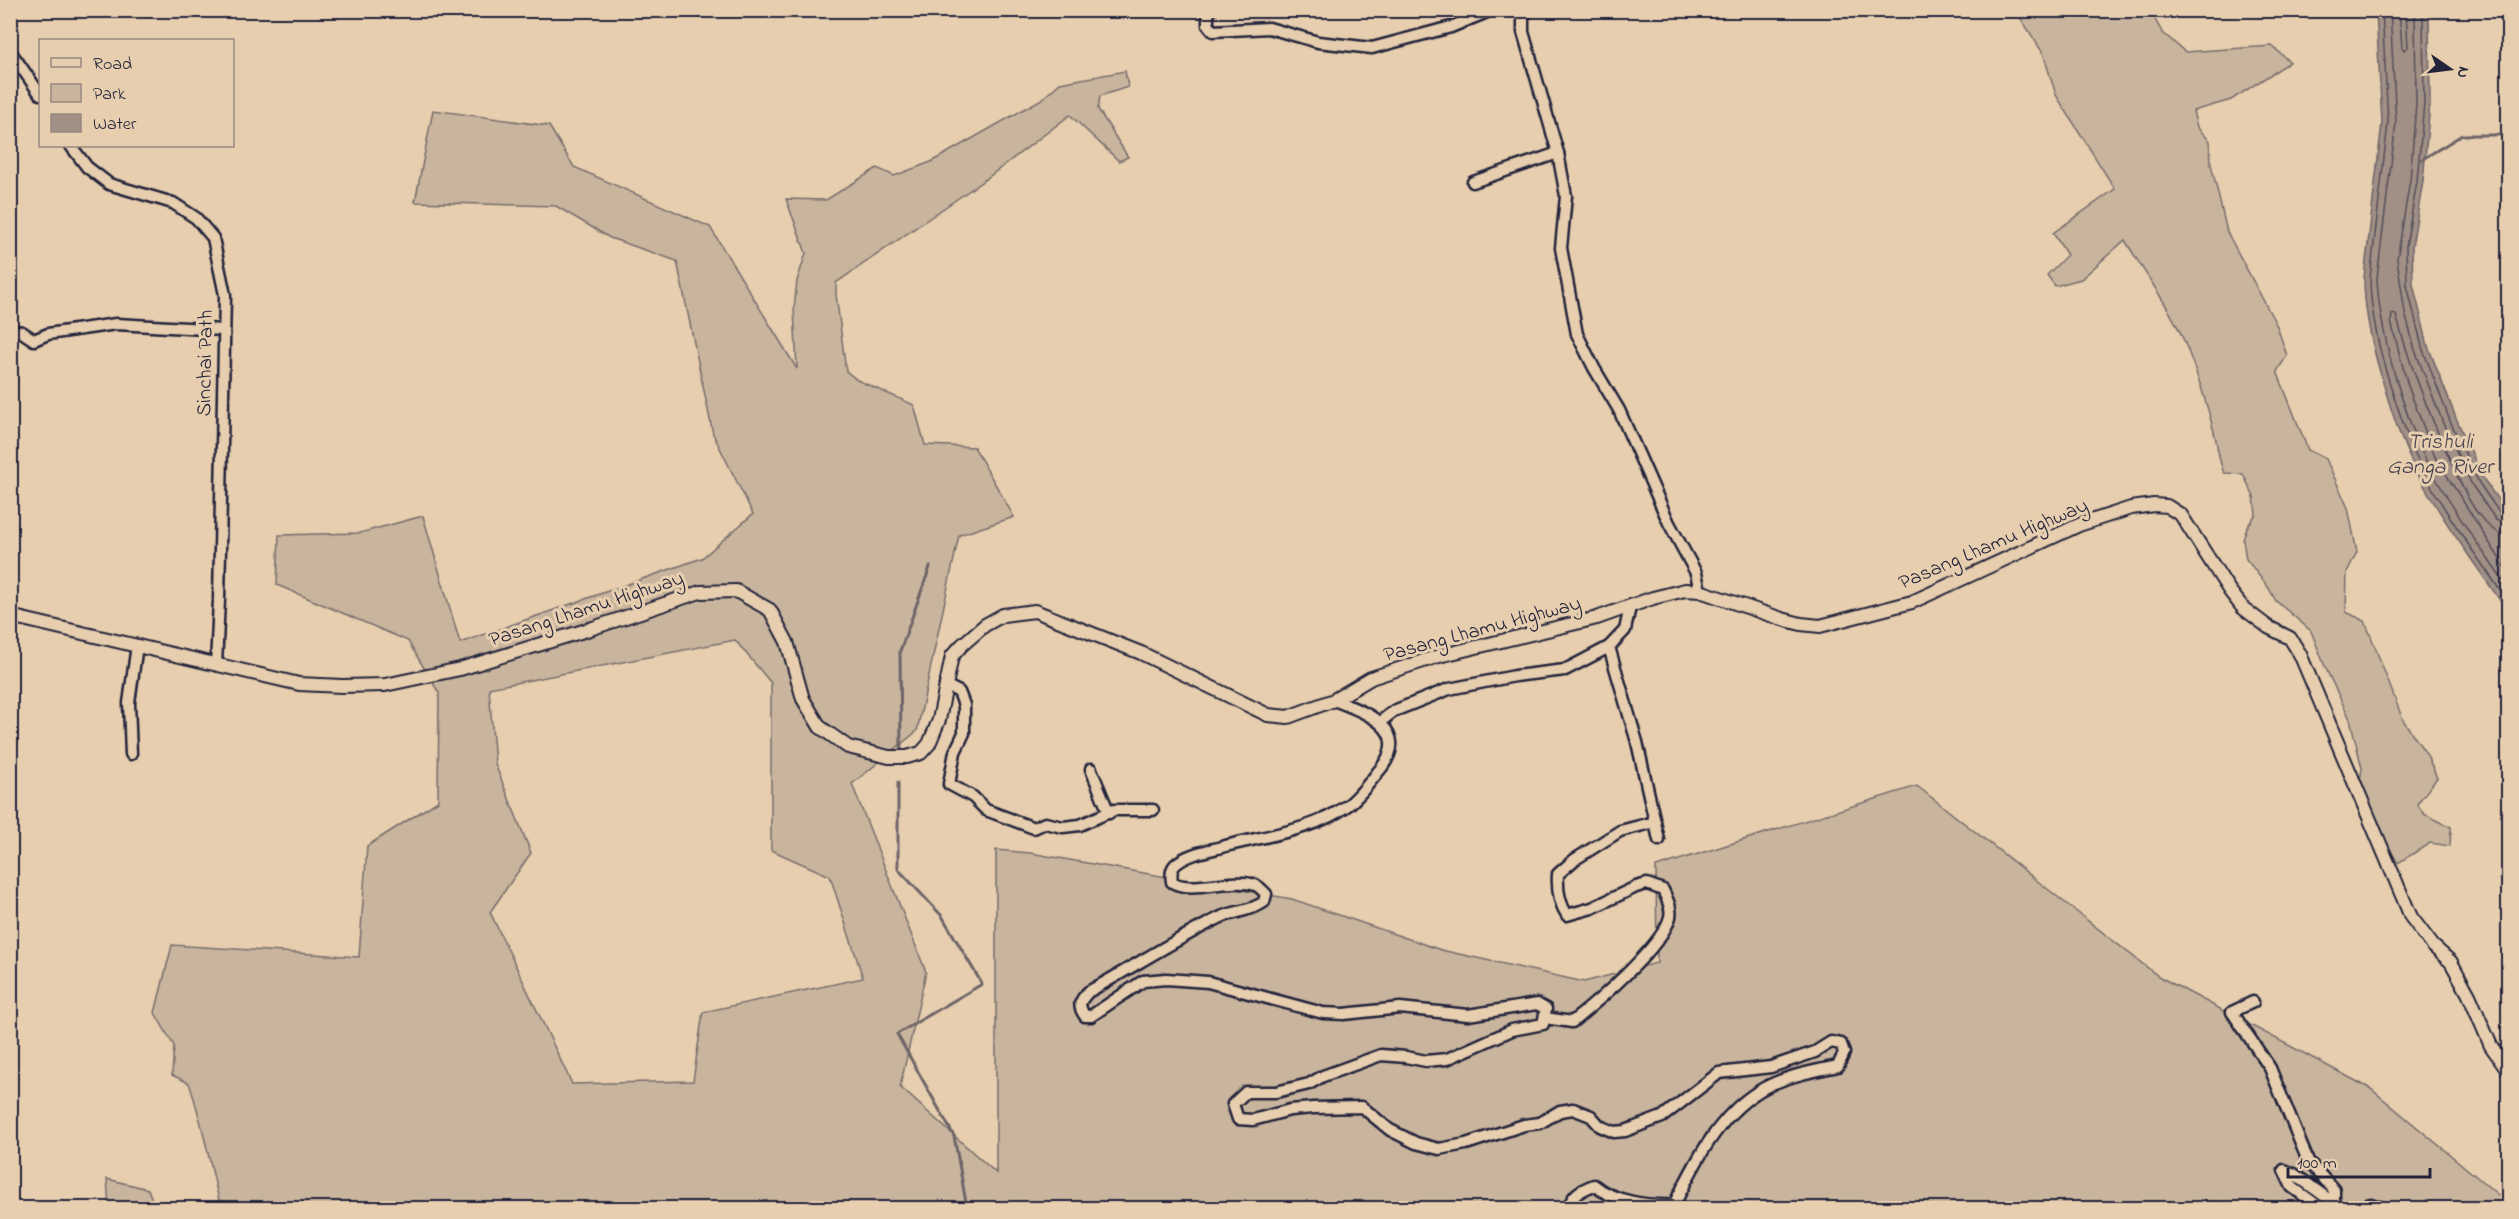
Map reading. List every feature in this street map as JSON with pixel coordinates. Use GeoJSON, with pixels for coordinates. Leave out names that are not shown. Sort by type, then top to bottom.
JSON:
{"type":"FeatureCollection","features":[{"type":"Feature","properties":{"kind":"main road","name":"Pasang Lhamu Highway"},"geometry":{"type":"LineString","coordinates":[[10,616],[299,684],[385,685],[460,669],[594,628],[700,592],[736,591],[770,610],[787,642],[803,699],[820,728],[848,747],[889,757],[907,757],[921,753],[929,744],[939,720],[952,656],[985,625],[1003,615],[1035,610],[1141,653],[1268,715],[1288,717],[1334,700],[1371,678],[1439,656],[1597,618],[1685,590],[1700,591],[1782,619],[1820,626],[1912,602],[2086,522],[2130,508],[2154,505],[2171,507],[2181,515],[2243,608],[2268,627],[2290,638],[2300,654],[2411,917],[2433,946],[2451,963],[2469,995],[2491,1046],[2508,1070]]}},
{"type":"Feature","properties":{"kind":"street"},"geometry":{"type":"LineString","coordinates":[[1211,10],[1208,15],[1208,25],[1213,31],[1269,28],[1318,42],[1372,48],[1451,27],[1492,10]]}},
{"type":"Feature","properties":{"kind":"street"},"geometry":{"type":"LineString","coordinates":[[1528,10],[1523,17],[1522,32],[1558,153],[1566,196],[1562,248],[1577,334],[1619,410],[1669,523],[1696,573],[1700,591]]}},
{"type":"Feature","properties":{"kind":"street"},"geometry":{"type":"LineString","coordinates":[[10,51],[39,93]]}},
{"type":"Feature","properties":{"kind":"street","name":"Sinchai Path"},"geometry":{"type":"LineString","coordinates":[[72,147],[87,167],[109,184],[173,203],[196,218],[213,238],[225,295],[216,665]]}},
{"type":"Feature","properties":{"kind":"street"},"geometry":{"type":"LineString","coordinates":[[1473,182],[1558,153]]}},
{"type":"Feature","properties":{"kind":"street"},"geometry":{"type":"LineString","coordinates":[[10,330],[22,332],[34,340],[48,334],[116,324],[223,330]]}},
{"type":"Feature","properties":{"kind":"street"},"geometry":{"type":"LineString","coordinates":[[1380,722],[1394,711],[1449,689],[1515,676],[1565,670],[1609,647],[1625,630],[1629,607]]}},
{"type":"Feature","properties":{"kind":"street"},"geometry":{"type":"LineString","coordinates":[[131,754],[129,703],[137,645]]}},
{"type":"Feature","properties":{"kind":"street"},"geometry":{"type":"LineString","coordinates":[[1609,647],[1637,742],[1659,840]]}},
{"type":"Feature","properties":{"kind":"street"},"geometry":{"type":"LineString","coordinates":[[945,685],[959,692],[964,705],[964,733],[955,752],[949,784],[973,797],[986,810],[1034,828],[1045,823],[1063,827],[1080,825],[1114,810],[1153,810]]}},
{"type":"Feature","properties":{"kind":"street"},"geometry":{"type":"LineString","coordinates":[[1334,700],[1374,716],[1380,722],[1391,747],[1386,761],[1351,803],[1310,825],[1192,856],[1175,865],[1171,874],[1172,882],[1178,886],[1256,885],[1266,894],[1264,902],[1257,908],[1219,918],[1152,953],[1088,992],[1080,1001],[1080,1009],[1085,1016],[1091,1016],[1143,981],[1186,979],[1208,982],[1222,988],[1323,1012],[1344,1014],[1400,1008],[1468,1015],[1537,1004],[1546,1009],[1543,1024],[1512,1030],[1447,1059],[1426,1061],[1381,1055],[1323,1076],[1310,1084],[1276,1092],[1246,1092],[1233,1104],[1238,1119],[1253,1120],[1290,1110],[1362,1107],[1390,1130],[1416,1143],[1439,1149],[1466,1144],[1524,1125],[1540,1123],[1560,1111],[1573,1108],[1590,1116],[1600,1126],[1614,1132],[1625,1131],[1662,1117],[1719,1073],[1770,1067],[1815,1052],[1831,1042],[1841,1044],[1844,1053],[1838,1066],[1779,1082],[1759,1090],[1733,1113],[1708,1142],[1674,1205],[1651,1206],[1603,1193],[1594,1185],[1578,1191],[1570,1202],[1569,1209]]}},
{"type":"Feature","properties":{"kind":"street"},"geometry":{"type":"LineString","coordinates":[[1091,769],[1109,813]]}},
{"type":"Feature","properties":{"kind":"street"},"geometry":{"type":"LineString","coordinates":[[1545,1018],[1572,1022],[1605,996],[1660,937],[1670,917],[1670,905],[1663,890],[1647,884],[1592,908],[1567,915],[1562,908],[1557,887],[1558,874],[1574,860],[1620,831],[1655,822]]}},
{"type":"Feature","properties":{"kind":"street"},"geometry":{"type":"LineString","coordinates":[[2253,1002],[2232,1012],[2270,1068],[2308,1161],[2334,1190],[2334,1203],[2294,1174],[2284,1170],[2292,1187],[2321,1209]]}},
{"type":"Feature","properties":{"kind":"street"},"geometry":{"type":"LineString","coordinates":[[2356,1209],[2371,1203],[2383,1209]]}},
{"type":"Feature","properties":{"kind":"green space"},"geometry":{"type":"Polygon","coordinates":[[[2030,11],[2150,11],[2162,32],[2185,52],[2272,46],[2290,62],[2231,100],[2193,111],[2197,127],[2210,141],[2211,164],[2227,232],[2277,326],[2287,356],[2277,371],[2308,450],[2326,459],[2348,508],[2357,552],[2347,572],[2346,612],[2365,621],[2403,720],[2427,755],[2437,778],[2417,804],[2424,814],[2451,827],[2450,846],[2430,843],[2398,863],[2358,793],[2362,768],[2350,719],[2311,631],[2276,601],[2246,559],[2243,540],[2247,527],[2256,514],[2254,497],[2243,474],[2224,473],[2205,400],[2187,348],[2166,306],[2125,240],[2081,279],[2055,286],[2047,275],[2067,255],[2053,233],[2115,189],[2056,95],[2043,53],[2020,17],[2030,11]]]}},
{"type":"Feature","properties":{"kind":"green space"},"geometry":{"type":"Polygon","coordinates":[[[1125,71],[1128,87],[1100,96],[1098,109],[1128,157],[1119,161],[1070,115],[990,176],[836,283],[846,371],[857,380],[914,405],[925,445],[974,447],[1014,517],[959,535],[917,731],[852,784],[926,972],[900,1087],[996,1173],[996,850],[1030,853],[1292,899],[1441,950],[1584,982],[1657,963],[1656,867],[1917,786],[2158,976],[2371,1089],[2508,1203],[2508,1208],[218,1208],[220,1203],[194,1098],[189,1083],[172,1075],[174,1046],[155,1013],[172,945],[359,957],[367,846],[438,801],[439,693],[408,641],[277,585],[279,535],[360,533],[423,516],[460,643],[702,558],[753,514],[713,434],[677,261],[610,238],[556,206],[415,202],[433,110],[549,126],[574,167],[710,227],[797,369],[794,309],[797,281],[806,253],[786,199],[826,200],[877,168],[894,176],[931,162],[1042,99],[1060,83],[1125,71]],[[735,640],[489,688],[495,764],[531,853],[490,912],[572,1084],[693,1081],[703,1012],[863,978],[830,876],[771,850],[771,683],[735,640]]]}},
{"type":"Feature","properties":{"kind":"green space"},"geometry":{"type":"Polygon","coordinates":[[[107,1179],[148,1189],[155,1208],[103,1208],[109,1206],[107,1179]]]}},
{"type":"Feature","properties":{"kind":"water","name":"Trishuli Ganga River"},"geometry":{"type":"Polygon","coordinates":[[[2376,11],[2429,11],[2430,103],[2423,181],[2412,247],[2413,284],[2428,346],[2456,418],[2484,480],[2508,514],[2508,612],[2447,523],[2414,467],[2391,408],[2371,337],[2365,302],[2364,278],[2382,123],[2376,11]]]}},
{"type":"Feature","properties":{"kind":"waterway"},"geometry":{"type":"LineString","coordinates":[[2421,160],[2462,135],[2508,135]]}},
{"type":"Feature","properties":{"kind":"waterway"},"geometry":{"type":"LineString","coordinates":[[901,751],[900,651],[930,567]]}},
{"type":"Feature","properties":{"kind":"waterway"},"geometry":{"type":"LineString","coordinates":[[898,782],[898,869],[942,916],[982,984],[897,1034],[954,1136],[967,1208]]}}]}
